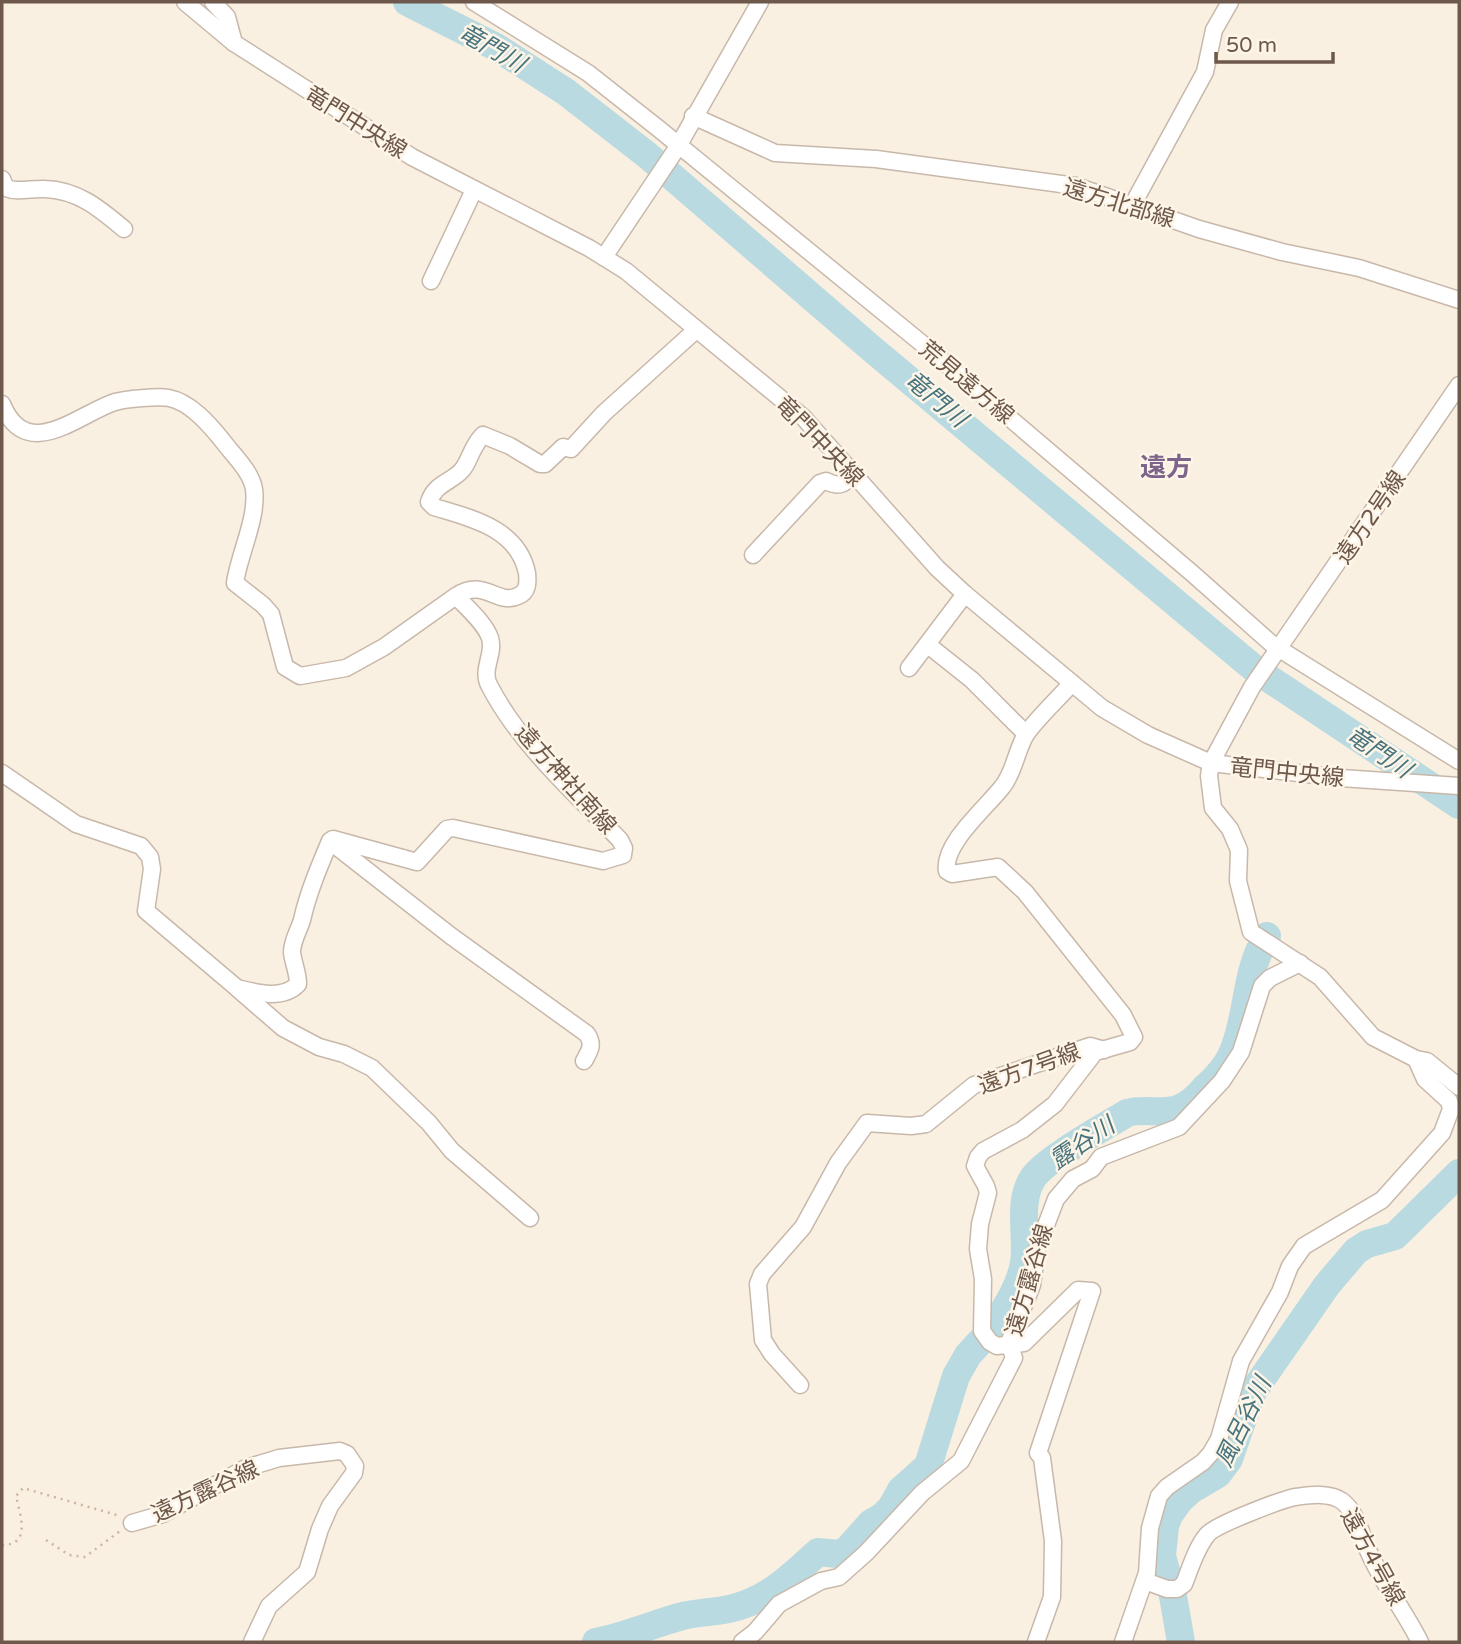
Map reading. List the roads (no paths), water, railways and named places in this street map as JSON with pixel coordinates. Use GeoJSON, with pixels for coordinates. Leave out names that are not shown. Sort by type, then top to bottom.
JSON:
{"type":"FeatureCollection","features":[{"type":"Feature","properties":{"kind":"street","name":"竜門中央線"},"geometry":{"type":"LineString","coordinates":[[185,2],[234,43],[411,158],[604,257],[626,271],[803,417],[937,568],[1102,708],[1148,735],[1211,763],[1363,780],[1459,786]]}},
{"type":"Feature","properties":{"kind":"street"},"geometry":{"type":"LineString","coordinates":[[213,2],[227,17],[234,43]]}},
{"type":"Feature","properties":{"kind":"street","name":"荒見遠方線"},"geometry":{"type":"LineString","coordinates":[[474,2],[588,73],[925,346],[1280,648],[1459,761]]}},
{"type":"Feature","properties":{"kind":"street"},"geometry":{"type":"LineString","coordinates":[[604,257],[677,146],[760,2]]}},
{"type":"Feature","properties":{"kind":"street"},"geometry":{"type":"LineString","coordinates":[[1132,204],[1205,72],[1214,30],[1230,2]]}},
{"type":"Feature","properties":{"kind":"street","name":"遠方北部線"},"geometry":{"type":"LineString","coordinates":[[693,116],[775,153],[876,159],[1076,186],[1199,229],[1282,252],[1359,268],[1459,299]]}},
{"type":"Feature","properties":{"kind":"street"},"geometry":{"type":"LineString","coordinates":[[2,179],[6,188],[13,191],[45,189],[81,197],[124,229]]}},
{"type":"Feature","properties":{"kind":"street"},"geometry":{"type":"LineString","coordinates":[[430,281],[474,190]]}},
{"type":"Feature","properties":{"kind":"street"},"geometry":{"type":"LineString","coordinates":[[2,404],[7,418],[24,431],[49,432],[118,401],[167,397],[183,403],[213,428],[250,477],[254,489],[254,506],[235,583],[264,605],[271,614],[285,667],[300,676],[346,668],[384,647],[468,588],[511,598],[521,595],[527,587],[525,567],[517,550],[504,536],[489,525],[434,507],[429,502],[430,497],[445,481],[462,470],[473,445],[483,435],[510,446],[540,464],[545,464],[563,447],[571,449],[604,413],[696,330]]}},
{"type":"Feature","properties":{"kind":"street","name":"遠方2号線"},"geometry":{"type":"LineString","coordinates":[[1211,763],[1252,687],[1459,385]]}},
{"type":"Feature","properties":{"kind":"street"},"geometry":{"type":"LineString","coordinates":[[752,555],[820,483],[826,481],[837,486],[842,485],[854,474]]}},
{"type":"Feature","properties":{"kind":"street"},"geometry":{"type":"LineString","coordinates":[[909,668],[965,594]]}},
{"type":"Feature","properties":{"kind":"street","name":"遠方神社南線"},"geometry":{"type":"LineString","coordinates":[[330,841],[333,839],[417,862],[447,829],[453,828],[603,861],[623,855],[624,848],[620,840],[531,746],[505,711],[485,677],[491,640],[456,596]]}},
{"type":"Feature","properties":{"kind":"street"},"geometry":{"type":"LineString","coordinates":[[928,645],[972,680],[1026,734]]}},
{"type":"Feature","properties":{"kind":"street","name":"遠方7号線"},"geometry":{"type":"LineString","coordinates":[[800,1385],[763,1340],[758,1284],[762,1273],[803,1227],[838,1163],[867,1123],[911,1126],[926,1124],[974,1085],[1090,1046],[1104,1049],[1130,1042],[1134,1037],[1084,965],[1026,892],[998,867],[952,874],[947,871],[949,854],[961,835],[1006,783],[1026,734],[1073,683]]}},
{"type":"Feature","properties":{"kind":"street"},"geometry":{"type":"LineString","coordinates":[[1211,763],[1209,776],[1213,808],[1236,841],[1239,850],[1238,881],[1251,932],[1320,977],[1373,1037],[1416,1059],[1427,1061],[1459,1087]]}},
{"type":"Feature","properties":{"kind":"street"},"geometry":{"type":"LineString","coordinates":[[2,773],[76,824],[141,846],[150,857],[152,869],[146,911],[283,1028],[319,1047],[344,1054],[372,1068],[429,1123],[452,1151],[530,1218]]}},
{"type":"Feature","properties":{"kind":"street"},"geometry":{"type":"LineString","coordinates":[[237,988],[256,993],[279,994],[292,991],[298,984],[299,972],[292,951],[293,944],[330,841],[461,944],[587,1034],[592,1041],[591,1049],[584,1060]]}},
{"type":"Feature","properties":{"kind":"street","name":"遠方露谷線"},"geometry":{"type":"LineString","coordinates":[[741,1642],[755,1632],[779,1604],[821,1581],[839,1577],[866,1553],[922,1493],[961,1461],[1014,1358],[1009,1343],[1031,1285],[1037,1249],[1056,1199],[1073,1179],[1092,1169],[1101,1157],[1179,1127],[1222,1081],[1241,1052],[1262,986],[1270,978],[1300,963]]}},
{"type":"Feature","properties":{"kind":"street"},"geometry":{"type":"LineString","coordinates":[[1036,1642],[1052,1597],[1053,1574],[1053,1541],[1042,1458],[1038,1453],[1091,1291],[1078,1290],[1024,1343],[997,1346],[990,1342],[982,1331],[983,1279],[978,1249],[980,1224],[988,1193],[975,1166],[984,1151],[1022,1130],[1055,1104],[1096,1052],[1104,1049]]}},
{"type":"Feature","properties":{"kind":"street"},"geometry":{"type":"LineString","coordinates":[[1123,1642],[1147,1573],[1150,1528],[1159,1496],[1212,1453],[1219,1439],[1241,1361],[1280,1292],[1290,1266],[1304,1246],[1381,1200],[1442,1133],[1449,1116],[1449,1101],[1426,1079],[1416,1059]]}},
{"type":"Feature","properties":{"kind":"street","name":"遠方露谷線"},"geometry":{"type":"LineString","coordinates":[[132,1523],[163,1514],[247,1468],[279,1458],[340,1451],[347,1454],[355,1466],[354,1473],[331,1506],[320,1529],[307,1572],[270,1606],[252,1642]]}},
{"type":"Feature","properties":{"kind":"street","name":"遠方4号線"},"geometry":{"type":"LineString","coordinates":[[1145,1581],[1172,1589],[1184,1584],[1207,1535],[1221,1524],[1294,1497],[1331,1495],[1345,1503],[1357,1521],[1387,1588],[1420,1642]]}},
{"type":"Feature","properties":{"kind":"waterway","name":"竜門川"},"geometry":{"type":"LineString","coordinates":[[407,2],[496,47],[566,92],[647,155],[872,349],[1256,670],[1459,805]]}},
{"type":"Feature","properties":{"kind":"waterway","name":"露谷川"},"geometry":{"type":"LineString","coordinates":[[991,1331],[1011,1298],[1022,1272],[1025,1252],[1025,1197],[1033,1178],[1062,1153],[1127,1113],[1180,1108],[1194,1100],[1213,1081],[1232,1054],[1254,964],[1267,936]]}},
{"type":"Feature","properties":{"kind":"waterway","name":"風呂谷川"},"geometry":{"type":"LineString","coordinates":[[1181,1642],[1173,1596],[1162,1556],[1169,1515],[1191,1490],[1218,1474],[1229,1459],[1252,1393],[1327,1285],[1356,1251],[1367,1244],[1395,1236],[1459,1173]]}},
{"type":"Feature","properties":{"kind":"waterway","name":"露谷川"},"geometry":{"type":"LineString","coordinates":[[596,1642],[679,1617],[728,1609],[754,1601],[793,1575],[818,1552],[838,1554],[847,1550],[871,1523],[891,1508],[901,1490],[928,1466],[956,1376],[968,1355],[980,1342]]}},
{"type":"Feature","properties":{"kind":"district","name":"遠方"},"geometry":{"type":"Point","coordinates":[1166,467]}}]}
